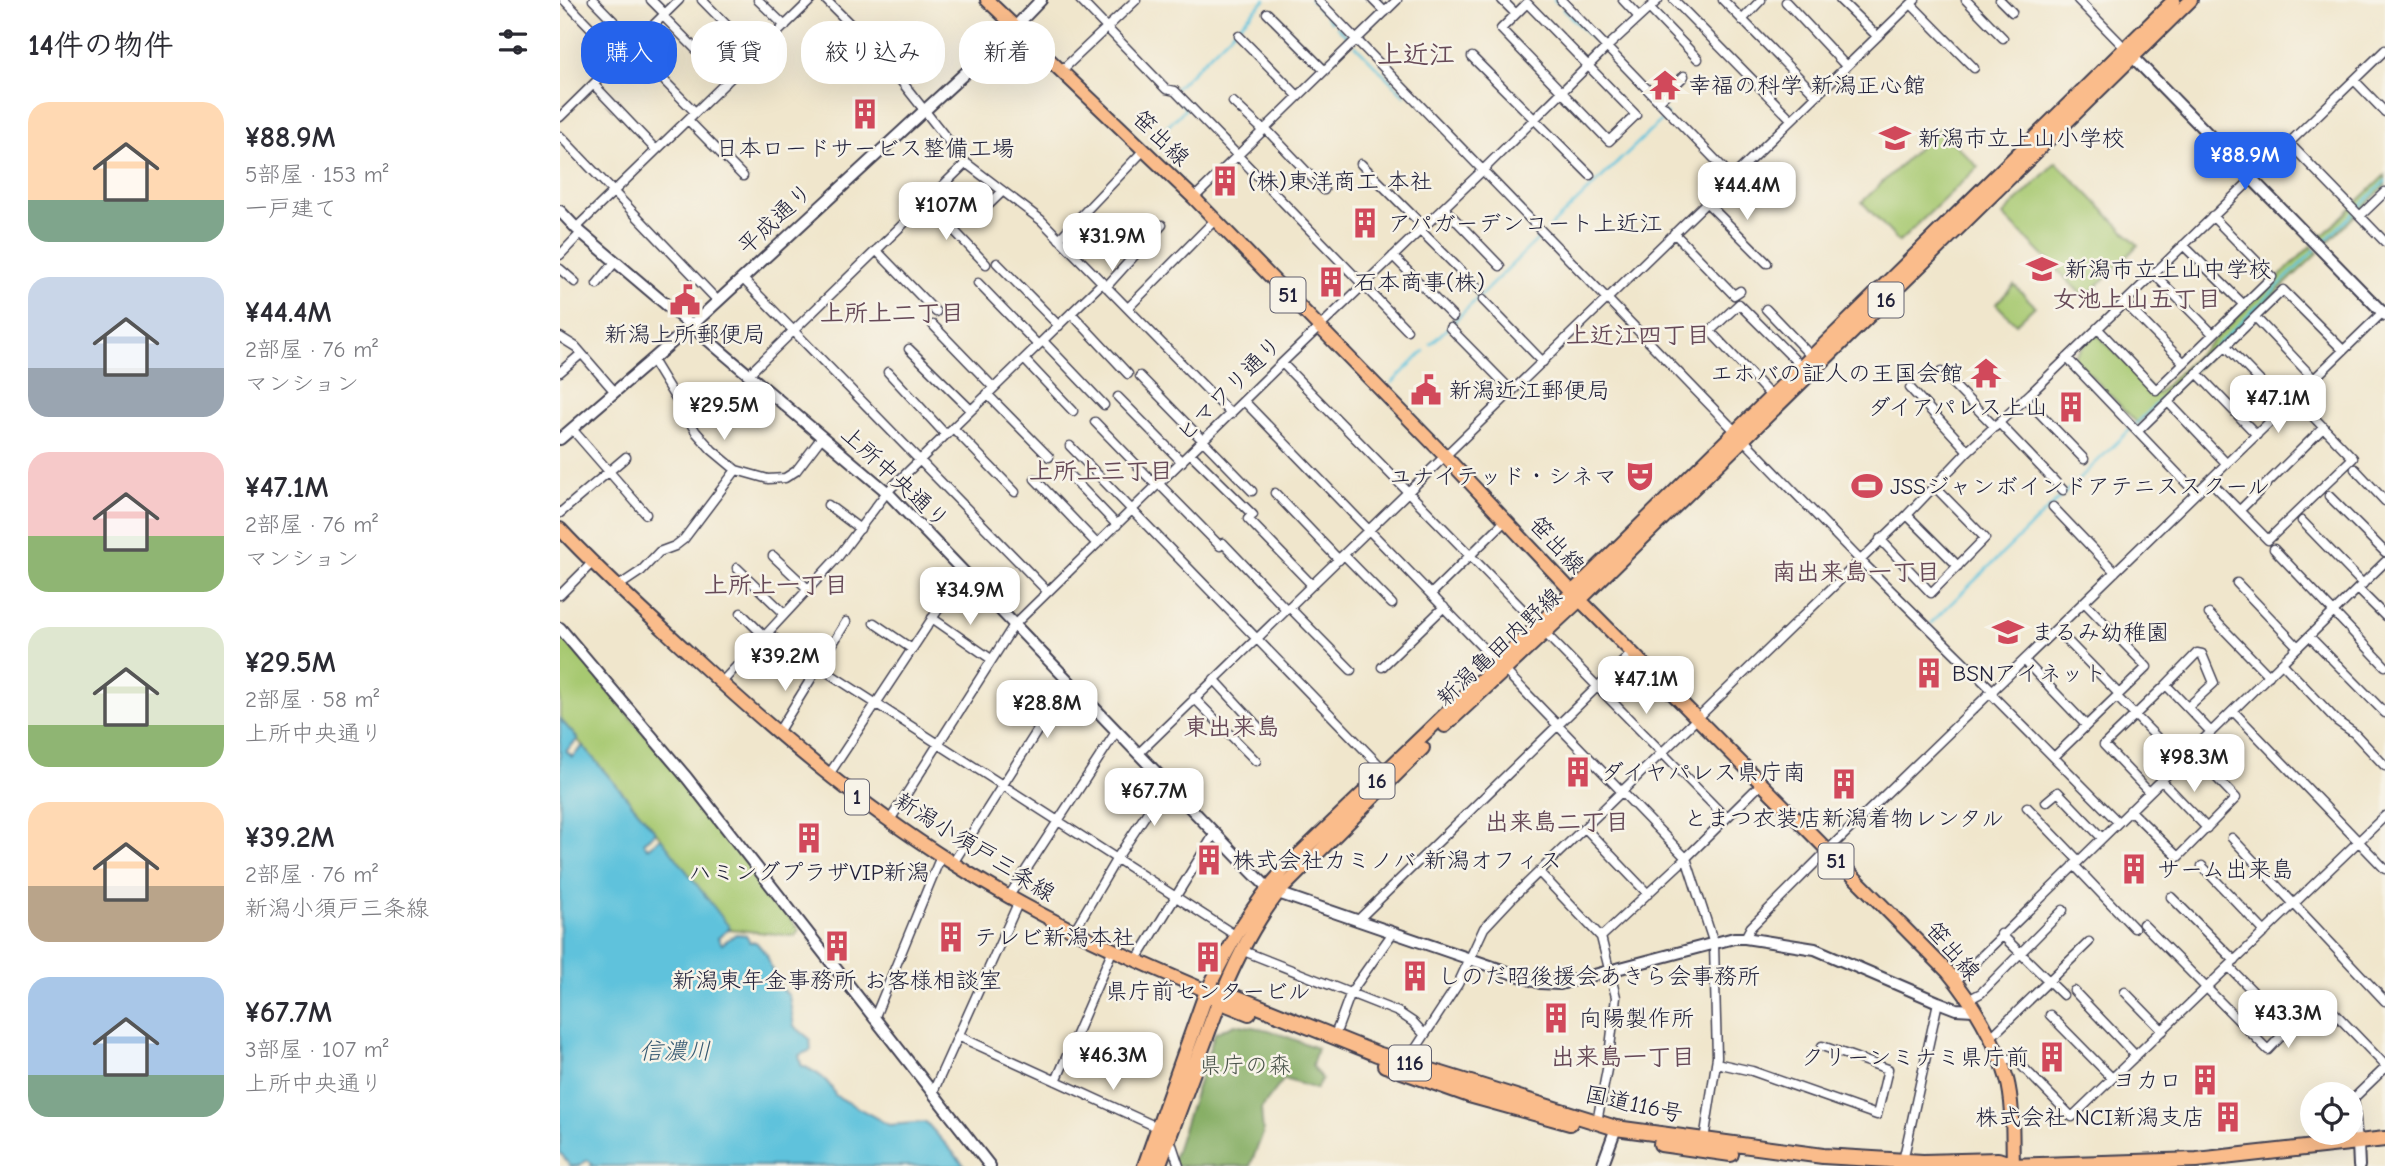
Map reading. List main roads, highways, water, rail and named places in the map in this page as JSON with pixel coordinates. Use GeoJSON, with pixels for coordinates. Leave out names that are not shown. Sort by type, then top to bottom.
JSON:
{"type":"FeatureCollection","features":[{"type":"Feature","properties":{"kind":"highway","name":"国道116号"},"geometry":{"type":"LineString","coordinates":[[1207,991],[1377,1054],[1597,1122],[1615,1131],[1704,1140],[1822,1162],[1998,1160],[2011,1165],[2186,1161],[2385,1139]]}},
{"type":"Feature","properties":{"kind":"highway"},"geometry":{"type":"LineString","coordinates":[[1157,1166],[1164,1131],[1207,991]]}},
{"type":"Feature","properties":{"kind":"highway","name":"国道116号"},"geometry":{"type":"LineString","coordinates":[[1221,996],[1311,1038],[1469,1094],[1708,1152],[1855,1166]]}},
{"type":"Feature","properties":{"kind":"highway"},"geometry":{"type":"LineString","coordinates":[[1145,1166],[1164,1131],[1221,996]]}},
{"type":"Feature","properties":{"kind":"main road","name":"笹出線"},"geometry":{"type":"LineString","coordinates":[[987,0],[1194,198],[1632,653],[1956,981],[1990,1038],[2007,1081],[2011,1110],[2011,1165]]}},
{"type":"Feature","properties":{"kind":"main road","name":"新潟亀田内野線"},"geometry":{"type":"LineString","coordinates":[[1207,991],[1235,935],[1273,890],[1387,772],[1576,595],[2129,52],[2174,0]]}},
{"type":"Feature","properties":{"kind":"main road","name":"新潟亀田内野線"},"geometry":{"type":"LineString","coordinates":[[1740,434],[1771,396],[1811,356],[2129,52],[2191,0]]}},
{"type":"Feature","properties":{"kind":"main road","name":"新潟小須戸三条線"},"geometry":{"type":"LineString","coordinates":[[560,529],[617,587],[721,683],[828,776],[947,860],[1014,899],[1136,961],[1207,991]]}},
{"type":"Feature","properties":{"kind":"main road","name":"新潟亀田内野線"},"geometry":{"type":"LineString","coordinates":[[1221,996],[1241,950],[1273,890],[1443,728],[1502,666]]}},
{"type":"Feature","properties":{"kind":"water","name":"信濃川"},"geometry":{"type":"Polygon","coordinates":[[[560,719],[578,739],[566,751],[572,757],[583,746],[656,832],[643,842],[647,848],[661,838],[730,928],[718,938],[722,944],[736,934],[746,935],[750,942],[756,942],[767,955],[775,981],[789,996],[794,1026],[810,1039],[811,1050],[799,1055],[801,1065],[821,1077],[835,1095],[889,1125],[926,1122],[965,1166],[591,1166],[588,1160],[578,1166],[570,1166],[560,1152],[560,719]]]}},
{"type":"Feature","properties":{"kind":"waterway"},"geometry":{"type":"LineString","coordinates":[[1176,88],[1265,0]]}},
{"type":"Feature","properties":{"kind":"waterway"},"geometry":{"type":"LineString","coordinates":[[1317,7],[1321,11]]}},
{"type":"Feature","properties":{"kind":"waterway"},"geometry":{"type":"LineString","coordinates":[[1563,9],[1592,38]]}},
{"type":"Feature","properties":{"kind":"waterway"},"geometry":{"type":"LineString","coordinates":[[1326,16],[1332,22]]}},
{"type":"Feature","properties":{"kind":"waterway"},"geometry":{"type":"LineString","coordinates":[[1337,27],[1350,39]]}},
{"type":"Feature","properties":{"kind":"waterway"},"geometry":{"type":"LineString","coordinates":[[1356,46],[1405,96]]}},
{"type":"Feature","properties":{"kind":"waterway"},"geometry":{"type":"LineString","coordinates":[[1614,60],[1621,68]]}},
{"type":"Feature","properties":{"kind":"waterway"},"geometry":{"type":"LineString","coordinates":[[1153,141],[1186,108],[1172,94]]}},
{"type":"Feature","properties":{"kind":"waterway"},"geometry":{"type":"LineString","coordinates":[[1548,229],[1667,115],[1665,113]]}},
{"type":"Feature","properties":{"kind":"waterway"},"geometry":{"type":"LineString","coordinates":[[2357,209],[2385,181]]}},
{"type":"Feature","properties":{"kind":"waterway"},"geometry":{"type":"LineString","coordinates":[[2320,246],[2353,213]]}},
{"type":"Feature","properties":{"kind":"waterway"},"geometry":{"type":"LineString","coordinates":[[1431,344],[1539,238]]}},
{"type":"Feature","properties":{"kind":"waterway"},"geometry":{"type":"LineString","coordinates":[[1931,623],[2315,250]]}},
{"type":"Feature","properties":{"kind":"waterway"},"geometry":{"type":"LineString","coordinates":[[1392,383],[1424,351]]}},
{"type":"Feature","properties":{"kind":"place","name":"幸福の科学 新潟正心館"},"geometry":{"type":"Point","coordinates":[1665,85]}},
{"type":"Feature","properties":{"kind":"place","name":"日本ロードサービス整備工場"},"geometry":{"type":"Point","coordinates":[865,114]}},
{"type":"Feature","properties":{"kind":"place","name":"新潟市立上山小学校"},"geometry":{"type":"Point","coordinates":[1895,138]}},
{"type":"Feature","properties":{"kind":"place","name":"(株)東洋商工 本社"},"geometry":{"type":"Point","coordinates":[1225,181]}},
{"type":"Feature","properties":{"kind":"place","name":"アパガーデンコート上近江"},"geometry":{"type":"Point","coordinates":[1365,223]}},
{"type":"Feature","properties":{"kind":"place","name":"新潟市立上山中学校"},"geometry":{"type":"Point","coordinates":[2042,269]}},
{"type":"Feature","properties":{"kind":"place","name":"石本商事(株)"},"geometry":{"type":"Point","coordinates":[1331,282]}},
{"type":"Feature","properties":{"kind":"place","name":"新潟上所郵便局"},"geometry":{"type":"Point","coordinates":[685,300]}},
{"type":"Feature","properties":{"kind":"place","name":"エホバの証人の王国会館"},"geometry":{"type":"Point","coordinates":[1986,373]}},
{"type":"Feature","properties":{"kind":"place","name":"新潟近江郵便局"},"geometry":{"type":"Point","coordinates":[1426,390]}},
{"type":"Feature","properties":{"kind":"place","name":"ダイアパレス上山"},"geometry":{"type":"Point","coordinates":[2071,407]}},
{"type":"Feature","properties":{"kind":"place","name":"ユナイテッド・シネマ"},"geometry":{"type":"Point","coordinates":[1640,476]}},
{"type":"Feature","properties":{"kind":"place","name":"JSSジャンボインドアテニススクール"},"geometry":{"type":"Point","coordinates":[1867,486]}},
{"type":"Feature","properties":{"kind":"place","name":"まるみ幼稚園"},"geometry":{"type":"Point","coordinates":[2008,632]}},
{"type":"Feature","properties":{"kind":"place","name":"BSNアイネット"},"geometry":{"type":"Point","coordinates":[1929,673]}},
{"type":"Feature","properties":{"kind":"place","name":"ダイヤパレス県庁南"},"geometry":{"type":"Point","coordinates":[1578,772]}},
{"type":"Feature","properties":{"kind":"place","name":"とまつ衣装店新潟着物レンタル"},"geometry":{"type":"Point","coordinates":[1844,784]}},
{"type":"Feature","properties":{"kind":"place","name":"ハミングプラザVIP新潟"},"geometry":{"type":"Point","coordinates":[809,838]}},
{"type":"Feature","properties":{"kind":"place","name":"株式会社カミノバ 新潟オフィス"},"geometry":{"type":"Point","coordinates":[1209,860]}},
{"type":"Feature","properties":{"kind":"place","name":"サーム出来島"},"geometry":{"type":"Point","coordinates":[2134,869]}},
{"type":"Feature","properties":{"kind":"place","name":"テレビ新潟本社"},"geometry":{"type":"Point","coordinates":[951,937]}},
{"type":"Feature","properties":{"kind":"place","name":"新潟東年金事務所 お客様相談室"},"geometry":{"type":"Point","coordinates":[837,946]}},
{"type":"Feature","properties":{"kind":"place","name":"県庁前センタービル"},"geometry":{"type":"Point","coordinates":[1208,957]}},
{"type":"Feature","properties":{"kind":"place","name":"しのだ昭後援会あきら会事務所"},"geometry":{"type":"Point","coordinates":[1415,976]}},
{"type":"Feature","properties":{"kind":"place","name":"向陽製作所"},"geometry":{"type":"Point","coordinates":[1556,1018]}},
{"type":"Feature","properties":{"kind":"place","name":"クリーンミナミ県庁前"},"geometry":{"type":"Point","coordinates":[2052,1057]}},
{"type":"Feature","properties":{"kind":"place","name":"ヨカロ"},"geometry":{"type":"Point","coordinates":[2205,1080]}},
{"type":"Feature","properties":{"kind":"place","name":"株式会社 NCI新潟支店"},"geometry":{"type":"Point","coordinates":[2228,1117]}},
{"type":"Feature","properties":{"kind":"district","name":"上近江"},"geometry":{"type":"Point","coordinates":[1416,55]}},
{"type":"Feature","properties":{"kind":"district","name":"女池上山五丁目"},"geometry":{"type":"Point","coordinates":[2137,299]}},
{"type":"Feature","properties":{"kind":"district","name":"上所上二丁目"},"geometry":{"type":"Point","coordinates":[892,313]}},
{"type":"Feature","properties":{"kind":"district","name":"上近江四丁目"},"geometry":{"type":"Point","coordinates":[1638,335]}},
{"type":"Feature","properties":{"kind":"district","name":"上所上三丁目"},"geometry":{"type":"Point","coordinates":[1101,471]}},
{"type":"Feature","properties":{"kind":"district","name":"南出来島一丁目"},"geometry":{"type":"Point","coordinates":[1856,572]}},
{"type":"Feature","properties":{"kind":"district","name":"上所上一丁目"},"geometry":{"type":"Point","coordinates":[776,585]}},
{"type":"Feature","properties":{"kind":"district","name":"東出来島"},"geometry":{"type":"Point","coordinates":[1232,727]}},
{"type":"Feature","properties":{"kind":"district","name":"出来島二丁目"},"geometry":{"type":"Point","coordinates":[1557,822]}},
{"type":"Feature","properties":{"kind":"district","name":"出来島一丁目"},"geometry":{"type":"Point","coordinates":[1623,1057]}},
{"type":"Feature","properties":{"kind":"park label","name":"県庁の森"},"geometry":{"type":"Point","coordinates":[1245,1065]}}]}
